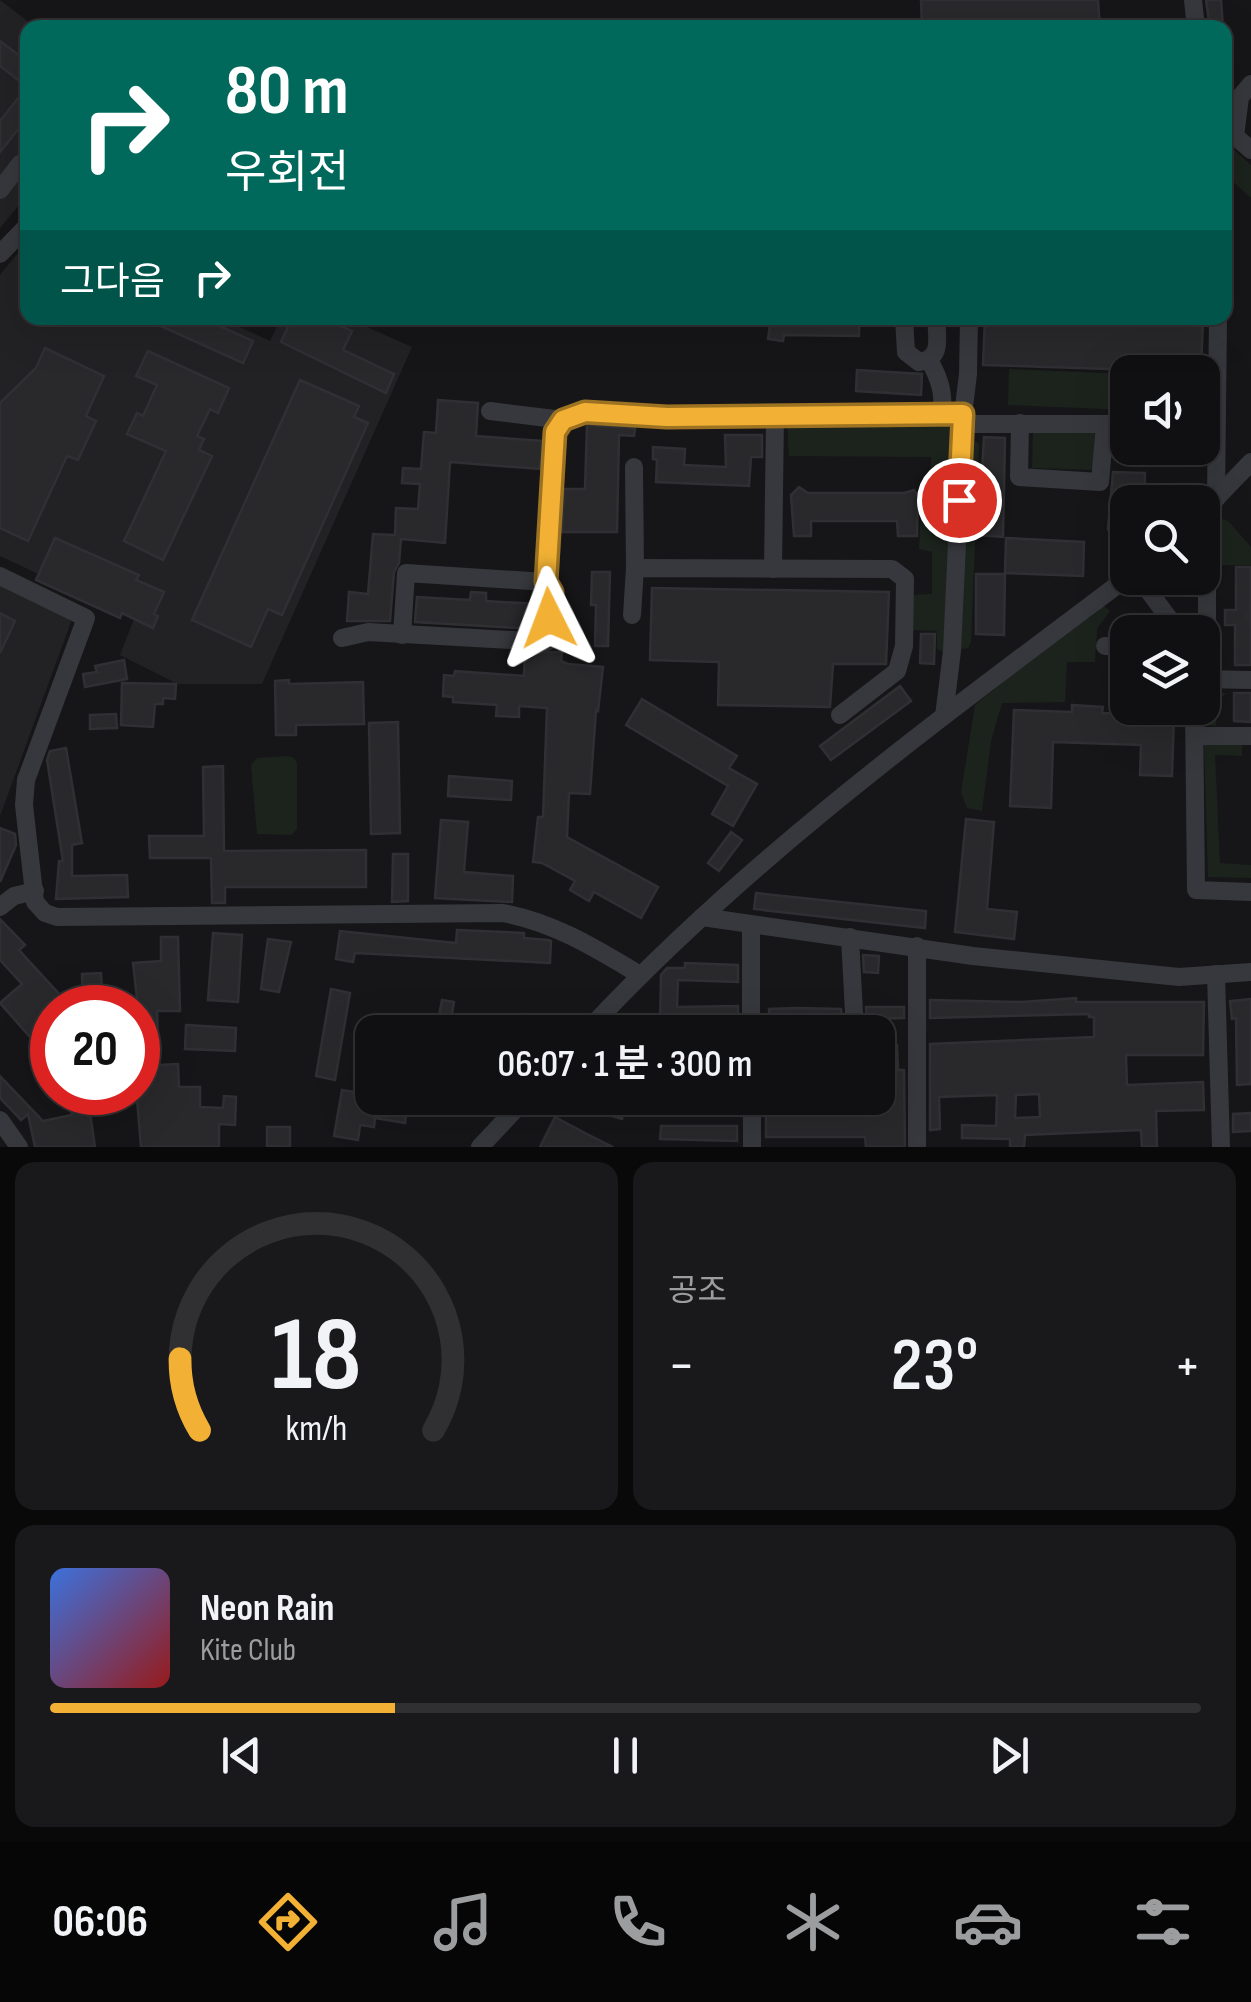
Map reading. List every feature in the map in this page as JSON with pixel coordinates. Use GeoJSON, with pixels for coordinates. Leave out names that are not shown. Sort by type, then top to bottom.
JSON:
{"type":"FeatureCollection","features":[{"type":"Feature","properties":{"kind":"street"},"geometry":{"type":"LineString","coordinates":[[1251,84],[1240,97],[1235,136],[1251,150]]}},
{"type":"Feature","properties":{"kind":"street"},"geometry":{"type":"LineString","coordinates":[[0,190],[20,164]]}},
{"type":"Feature","properties":{"kind":"street"},"geometry":{"type":"LineString","coordinates":[[0,254],[20,233]]}},
{"type":"Feature","properties":{"kind":"street"},"geometry":{"type":"LineString","coordinates":[[904,325],[908,357],[918,362],[930,360],[936,351],[936,325]]}},
{"type":"Feature","properties":{"kind":"street"},"geometry":{"type":"LineString","coordinates":[[944,716],[952,651],[969,325]]}},
{"type":"Feature","properties":{"kind":"street"},"geometry":{"type":"LineString","coordinates":[[1210,485],[1218,325]]}},
{"type":"Feature","properties":{"kind":"street"},"geometry":{"type":"LineString","coordinates":[[930,360],[940,378],[942,415]]}},
{"type":"Feature","properties":{"kind":"street"},"geometry":{"type":"LineString","coordinates":[[490,412],[563,420],[585,412],[775,424],[942,415],[1020,424],[1110,424]]}},
{"type":"Feature","properties":{"kind":"street"},"geometry":{"type":"LineString","coordinates":[[342,638],[368,632],[547,642],[552,592],[546,582],[555,432],[563,420]]}},
{"type":"Feature","properties":{"kind":"street"},"geometry":{"type":"LineString","coordinates":[[773,569],[775,424]]}},
{"type":"Feature","properties":{"kind":"street"},"geometry":{"type":"LineString","coordinates":[[1020,424],[1019,478],[1100,482],[1105,424]]}},
{"type":"Feature","properties":{"kind":"street"},"geometry":{"type":"LineString","coordinates":[[1220,494],[1251,462]]}},
{"type":"Feature","properties":{"kind":"street"},"geometry":{"type":"LineString","coordinates":[[632,616],[634,467]]}},
{"type":"Feature","properties":{"kind":"street"},"geometry":{"type":"LineString","coordinates":[[635,568],[892,569],[905,580],[904,646],[897,671],[840,715]]}},
{"type":"Feature","properties":{"kind":"street"},"geometry":{"type":"LineString","coordinates":[[402,635],[406,573],[546,582]]}},
{"type":"Feature","properties":{"kind":"street"},"geometry":{"type":"LineString","coordinates":[[0,576],[86,618],[26,780],[24,805],[35,902],[45,912],[58,917],[504,913],[532,918],[580,938],[640,975]]}},
{"type":"Feature","properties":{"kind":"street"},"geometry":{"type":"LineString","coordinates":[[602,1015],[702,917],[792,838],[1110,591]]}},
{"type":"Feature","properties":{"kind":"street"},"geometry":{"type":"LineString","coordinates":[[1105,646],[1110,646]]}},
{"type":"Feature","properties":{"kind":"street"},"geometry":{"type":"LineString","coordinates":[[1220,679],[1251,680]]}},
{"type":"Feature","properties":{"kind":"street"},"geometry":{"type":"LineString","coordinates":[[1194,725],[1196,890],[1251,892]]}},
{"type":"Feature","properties":{"kind":"street"},"geometry":{"type":"LineString","coordinates":[[1194,736],[1251,736]]}},
{"type":"Feature","properties":{"kind":"street"},"geometry":{"type":"LineString","coordinates":[[0,907],[14,896],[35,891]]}},
{"type":"Feature","properties":{"kind":"street"},"geometry":{"type":"LineString","coordinates":[[702,917],[973,956],[1179,978],[1251,972]]}},
{"type":"Feature","properties":{"kind":"street"},"geometry":{"type":"LineString","coordinates":[[751,926],[752,1015]]}},
{"type":"Feature","properties":{"kind":"street"},"geometry":{"type":"LineString","coordinates":[[850,938],[854,1015]]}},
{"type":"Feature","properties":{"kind":"street"},"geometry":{"type":"LineString","coordinates":[[917,946],[917,1144]]}},
{"type":"Feature","properties":{"kind":"street"},"geometry":{"type":"LineString","coordinates":[[1216,974],[1221,1147]]}},
{"type":"Feature","properties":{"kind":"street"},"geometry":{"type":"LineString","coordinates":[[480,1147],[510,1115]]}},
{"type":"Feature","properties":{"kind":"street"},"geometry":{"type":"LineString","coordinates":[[752,1115],[752,1147]]}},
{"type":"Feature","properties":{"kind":"street"},"geometry":{"type":"LineString","coordinates":[[0,1120],[20,1147]]}},
{"type":"Feature","properties":{"kind":"shaded area"},"geometry":{"type":"Polygon","coordinates":[[[0,0],[26,20],[20,20],[20,204],[0,228],[0,0]]]}},
{"type":"Feature","properties":{"kind":"shaded area"},"geometry":{"type":"Polygon","coordinates":[[[1232,148],[1251,165],[1251,198],[1232,180],[1232,148]]]}},
{"type":"Feature","properties":{"kind":"shaded area"},"geometry":{"type":"Polygon","coordinates":[[[20,250],[20,325],[235,325],[270,341],[278,325],[363,325],[412,347],[262,684],[178,684],[120,655],[134,619],[0,556],[0,275],[20,250]]]}},
{"type":"Feature","properties":{"kind":"shaded area"},"geometry":{"type":"Polygon","coordinates":[[[1009,369],[1110,373],[1110,409],[1008,405],[1009,369]]]}},
{"type":"Feature","properties":{"kind":"shaded area"},"geometry":{"type":"Polygon","coordinates":[[[787,421],[937,422],[952,429],[956,438],[944,652],[937,649],[937,631],[912,630],[911,595],[932,594],[932,552],[919,549],[922,491],[931,489],[931,457],[789,456],[787,421]]]}},
{"type":"Feature","properties":{"kind":"shaded area"},"geometry":{"type":"Polygon","coordinates":[[[1033,430],[1095,432],[1094,470],[1032,468],[1033,430]]]}},
{"type":"Feature","properties":{"kind":"shaded area"},"geometry":{"type":"Polygon","coordinates":[[[969,438],[979,444],[971,642],[968,648],[961,649],[957,641],[969,438]]]}},
{"type":"Feature","properties":{"kind":"shaded area"},"geometry":{"type":"Polygon","coordinates":[[[1220,518],[1228,521],[1251,547],[1251,565],[1220,565],[1220,518]]]}},
{"type":"Feature","properties":{"kind":"shaded area"},"geometry":{"type":"Polygon","coordinates":[[[0,584],[66,615],[71,622],[0,816],[0,584]]]}},
{"type":"Feature","properties":{"kind":"shaded area"},"geometry":{"type":"Polygon","coordinates":[[[1101,603],[1110,611],[1097,629],[1095,662],[1067,662],[1065,702],[1002,703],[991,741],[982,811],[967,808],[961,792],[975,705],[1101,603]]]}},
{"type":"Feature","properties":{"kind":"shaded area"},"geometry":{"type":"Polygon","coordinates":[[[1204,742],[1242,743],[1242,756],[1215,755],[1220,863],[1251,865],[1251,878],[1208,877],[1204,742]]]}},
{"type":"Feature","properties":{"kind":"shaded area"},"geometry":{"type":"Polygon","coordinates":[[[287,756],[297,763],[297,829],[291,835],[257,834],[251,765],[257,758],[287,756]]]}},
{"type":"Feature","properties":{"kind":"building"},"geometry":{"type":"Polygon","coordinates":[[[921,0],[1098,0],[1099,20],[922,20],[921,0]]]}},
{"type":"Feature","properties":{"kind":"building"},"geometry":{"type":"Polygon","coordinates":[[[1206,0],[1221,0],[1222,20],[1209,20],[1206,0]]]}},
{"type":"Feature","properties":{"kind":"building"},"geometry":{"type":"Polygon","coordinates":[[[0,41],[20,56],[20,82],[0,66],[0,41]]]}},
{"type":"Feature","properties":{"kind":"building"},"geometry":{"type":"Polygon","coordinates":[[[20,96],[20,127],[0,152],[0,121],[20,96]]]}},
{"type":"Feature","properties":{"kind":"building"},"geometry":{"type":"Polygon","coordinates":[[[159,325],[218,325],[253,341],[243,363],[159,325]]]}},
{"type":"Feature","properties":{"kind":"building"},"geometry":{"type":"Polygon","coordinates":[[[289,325],[339,325],[352,331],[343,350],[394,374],[386,393],[281,342],[289,325]]]}},
{"type":"Feature","properties":{"kind":"building"},"geometry":{"type":"Polygon","coordinates":[[[770,325],[859,325],[859,336],[784,335],[783,341],[768,339],[770,325]]]}},
{"type":"Feature","properties":{"kind":"building"},"geometry":{"type":"Polygon","coordinates":[[[985,325],[1203,325],[1202,355],[1110,355],[1110,369],[983,365],[985,325]]]}},
{"type":"Feature","properties":{"kind":"building"},"geometry":{"type":"Polygon","coordinates":[[[45,348],[104,376],[86,416],[96,421],[78,460],[67,456],[28,541],[0,528],[0,403],[36,368],[45,348]]]}},
{"type":"Feature","properties":{"kind":"building"},"geometry":{"type":"Polygon","coordinates":[[[148,351],[229,388],[218,413],[210,409],[197,436],[204,439],[199,450],[212,456],[163,560],[124,541],[166,451],[127,434],[137,413],[143,416],[157,385],[136,376],[148,351]]]}},
{"type":"Feature","properties":{"kind":"building"},"geometry":{"type":"Polygon","coordinates":[[[857,370],[922,374],[921,395],[856,391],[857,370]]]}},
{"type":"Feature","properties":{"kind":"building"},"geometry":{"type":"Polygon","coordinates":[[[300,380],[359,406],[354,417],[368,423],[282,615],[268,609],[251,647],[192,620],[300,380]]]}},
{"type":"Feature","properties":{"kind":"building"},"geometry":{"type":"Polygon","coordinates":[[[438,400],[478,403],[476,436],[542,441],[540,469],[450,462],[445,543],[401,539],[390,621],[347,621],[349,592],[368,594],[373,534],[395,535],[396,508],[418,509],[420,484],[402,483],[403,468],[421,469],[424,432],[436,433],[438,400]]]}},
{"type":"Feature","properties":{"kind":"building"},"geometry":{"type":"Polygon","coordinates":[[[587,425],[635,428],[634,436],[619,435],[617,532],[562,532],[564,489],[585,489],[587,425]]]}},
{"type":"Feature","properties":{"kind":"building"},"geometry":{"type":"Polygon","coordinates":[[[725,435],[762,435],[762,457],[751,457],[749,486],[656,482],[653,447],[685,449],[684,465],[726,467],[725,435]]]}},
{"type":"Feature","properties":{"kind":"building"},"geometry":{"type":"Polygon","coordinates":[[[984,437],[1005,438],[1003,537],[978,535],[984,437]]]}},
{"type":"Feature","properties":{"kind":"building"},"geometry":{"type":"Polygon","coordinates":[[[1113,472],[1145,473],[1145,485],[1112,485],[1113,472]]]}},
{"type":"Feature","properties":{"kind":"building"},"geometry":{"type":"Polygon","coordinates":[[[799,487],[808,493],[914,490],[918,496],[917,536],[898,536],[897,521],[811,521],[811,536],[794,536],[791,495],[799,487]]]}},
{"type":"Feature","properties":{"kind":"building"},"geometry":{"type":"Polygon","coordinates":[[[55,538],[139,575],[136,580],[164,592],[154,614],[158,616],[153,628],[122,613],[120,618],[36,580],[55,538]]]}},
{"type":"Feature","properties":{"kind":"building"},"geometry":{"type":"Polygon","coordinates":[[[1006,538],[1084,542],[1083,576],[1005,573],[1006,538]]]}},
{"type":"Feature","properties":{"kind":"building"},"geometry":{"type":"Polygon","coordinates":[[[1236,567],[1251,567],[1251,665],[1235,665],[1235,625],[1225,625],[1225,610],[1236,610],[1236,567]]]}},
{"type":"Feature","properties":{"kind":"building"},"geometry":{"type":"Polygon","coordinates":[[[592,572],[610,572],[608,646],[595,646],[592,572]]]}},
{"type":"Feature","properties":{"kind":"building"},"geometry":{"type":"Polygon","coordinates":[[[976,574],[1005,574],[1004,635],[976,634],[976,574]]]}},
{"type":"Feature","properties":{"kind":"building"},"geometry":{"type":"Polygon","coordinates":[[[652,588],[889,592],[886,664],[833,664],[830,707],[718,705],[719,662],[650,660],[652,588]]]}},
{"type":"Feature","properties":{"kind":"building"},"geometry":{"type":"Polygon","coordinates":[[[471,592],[486,593],[486,601],[538,604],[536,629],[415,622],[417,597],[470,600],[471,592]]]}},
{"type":"Feature","properties":{"kind":"building"},"geometry":{"type":"Polygon","coordinates":[[[0,613],[15,621],[0,653],[0,613]]]}},
{"type":"Feature","properties":{"kind":"building"},"geometry":{"type":"Polygon","coordinates":[[[921,634],[935,634],[934,664],[920,663],[921,634]]]}},
{"type":"Feature","properties":{"kind":"building"},"geometry":{"type":"Polygon","coordinates":[[[562,652],[561,661],[568,664],[603,667],[590,794],[569,793],[567,837],[658,887],[641,918],[594,892],[589,901],[570,890],[575,881],[533,862],[538,817],[543,817],[547,708],[519,706],[519,717],[496,716],[497,705],[453,702],[453,697],[443,696],[444,675],[454,676],[455,671],[524,676],[525,653],[562,652]]]}},
{"type":"Feature","properties":{"kind":"building"},"geometry":{"type":"Polygon","coordinates":[[[124,660],[127,679],[85,687],[83,674],[97,672],[95,666],[124,660]]]}},
{"type":"Feature","properties":{"kind":"building"},"geometry":{"type":"Polygon","coordinates":[[[289,680],[289,684],[363,682],[364,724],[296,725],[296,735],[276,735],[275,681],[289,680]]]}},
{"type":"Feature","properties":{"kind":"building"},"geometry":{"type":"Polygon","coordinates":[[[122,683],[176,684],[175,699],[163,698],[163,704],[155,704],[153,727],[121,725],[122,683]]]}},
{"type":"Feature","properties":{"kind":"building"},"geometry":{"type":"Polygon","coordinates":[[[900,686],[911,701],[831,760],[820,746],[900,686]]]}},
{"type":"Feature","properties":{"kind":"building"},"geometry":{"type":"Polygon","coordinates":[[[1234,693],[1251,693],[1251,722],[1234,721],[1234,693]]]}},
{"type":"Feature","properties":{"kind":"building"},"geometry":{"type":"Polygon","coordinates":[[[642,699],[737,756],[729,768],[757,784],[733,826],[712,814],[728,786],[626,725],[642,699]]]}},
{"type":"Feature","properties":{"kind":"building"},"geometry":{"type":"Polygon","coordinates":[[[1072,705],[1103,707],[1102,713],[1110,713],[1110,725],[1174,725],[1172,776],[1140,775],[1141,745],[1053,742],[1051,808],[1010,806],[1014,710],[1072,712],[1072,705]]]}},
{"type":"Feature","properties":{"kind":"building"},"geometry":{"type":"Polygon","coordinates":[[[116,714],[117,728],[90,729],[90,715],[116,714]]]}},
{"type":"Feature","properties":{"kind":"building"},"geometry":{"type":"Polygon","coordinates":[[[398,722],[400,833],[371,834],[369,723],[398,722]]]}},
{"type":"Feature","properties":{"kind":"building"},"geometry":{"type":"Polygon","coordinates":[[[66,748],[82,843],[72,845],[72,876],[127,875],[128,897],[56,899],[59,861],[63,861],[47,760],[50,751],[66,748]]]}},
{"type":"Feature","properties":{"kind":"building"},"geometry":{"type":"Polygon","coordinates":[[[223,766],[224,851],[366,850],[366,887],[225,887],[225,903],[212,903],[211,858],[150,858],[149,836],[204,836],[203,767],[223,766]]]}},
{"type":"Feature","properties":{"kind":"building"},"geometry":{"type":"Polygon","coordinates":[[[449,776],[512,781],[511,800],[448,796],[449,776]]]}},
{"type":"Feature","properties":{"kind":"building"},"geometry":{"type":"Polygon","coordinates":[[[966,819],[994,822],[987,909],[1017,912],[1014,939],[955,932],[966,819]]]}},
{"type":"Feature","properties":{"kind":"building"},"geometry":{"type":"Polygon","coordinates":[[[441,820],[468,822],[464,872],[513,876],[512,902],[435,898],[441,820]]]}},
{"type":"Feature","properties":{"kind":"building"},"geometry":{"type":"Polygon","coordinates":[[[0,828],[15,834],[16,845],[0,882],[0,828]]]}},
{"type":"Feature","properties":{"kind":"building"},"geometry":{"type":"Polygon","coordinates":[[[731,832],[742,840],[719,871],[708,863],[731,832]]]}},
{"type":"Feature","properties":{"kind":"building"},"geometry":{"type":"Polygon","coordinates":[[[393,854],[408,854],[408,901],[392,902],[393,854]]]}},
{"type":"Feature","properties":{"kind":"building"},"geometry":{"type":"Polygon","coordinates":[[[756,893],[926,911],[925,928],[754,909],[756,893]]]}},
{"type":"Feature","properties":{"kind":"building"},"geometry":{"type":"Polygon","coordinates":[[[0,919],[25,945],[19,950],[51,985],[30,985],[30,1037],[0,1003],[22,984],[0,960],[0,919]]]}},
{"type":"Feature","properties":{"kind":"building"},"geometry":{"type":"Polygon","coordinates":[[[457,930],[524,933],[524,938],[551,941],[550,963],[355,953],[353,962],[336,959],[340,931],[456,943],[457,930]]]}},
{"type":"Feature","properties":{"kind":"building"},"geometry":{"type":"Polygon","coordinates":[[[213,933],[242,935],[238,1002],[208,1000],[213,933]]]}},
{"type":"Feature","properties":{"kind":"building"},"geometry":{"type":"Polygon","coordinates":[[[161,937],[178,937],[180,1011],[160,1011],[160,985],[135,985],[133,963],[161,961],[161,937]]]}},
{"type":"Feature","properties":{"kind":"building"},"geometry":{"type":"Polygon","coordinates":[[[268,939],[291,942],[279,992],[261,989],[268,939]]]}},
{"type":"Feature","properties":{"kind":"building"},"geometry":{"type":"Polygon","coordinates":[[[863,955],[879,956],[878,973],[864,972],[863,955]]]}},
{"type":"Feature","properties":{"kind":"building"},"geometry":{"type":"Polygon","coordinates":[[[685,963],[738,965],[738,982],[678,980],[677,1007],[738,1006],[738,1015],[660,1015],[661,975],[667,968],[685,968],[685,963]]]}},
{"type":"Feature","properties":{"kind":"building"},"geometry":{"type":"Polygon","coordinates":[[[101,973],[102,985],[82,985],[82,974],[101,973]]]}},
{"type":"Feature","properties":{"kind":"building"},"geometry":{"type":"Polygon","coordinates":[[[331,989],[350,993],[335,1080],[316,1076],[331,989]]]}},
{"type":"Feature","properties":{"kind":"building"},"geometry":{"type":"Polygon","coordinates":[[[1076,998],[1076,1002],[1204,1002],[1203,1055],[1126,1055],[1127,1085],[1203,1082],[1204,1110],[1156,1111],[1157,1147],[1142,1147],[1141,1130],[1025,1135],[1024,1147],[1010,1147],[1010,1139],[962,1138],[962,1125],[996,1126],[997,1095],[939,1097],[940,1129],[930,1130],[930,1044],[1094,1037],[1094,1017],[1089,1014],[930,1018],[930,1000],[1022,1002],[1076,998]],[[1039,1094],[1016,1095],[1015,1118],[1040,1117],[1039,1094]]]}},
{"type":"Feature","properties":{"kind":"building"},"geometry":{"type":"Polygon","coordinates":[[[1251,999],[1251,1084],[1237,1085],[1236,1018],[1232,1019],[1230,1001],[1251,999]]]}},
{"type":"Feature","properties":{"kind":"building"},"geometry":{"type":"Polygon","coordinates":[[[442,1000],[454,1002],[452,1015],[439,1015],[442,1000]]]}},
{"type":"Feature","properties":{"kind":"building"},"geometry":{"type":"Polygon","coordinates":[[[866,1007],[904,1007],[904,1018],[867,1015],[866,1007]]]}},
{"type":"Feature","properties":{"kind":"building"},"geometry":{"type":"Polygon","coordinates":[[[769,1009],[841,1009],[841,1015],[769,1015],[769,1009]]]}},
{"type":"Feature","properties":{"kind":"building"},"geometry":{"type":"Polygon","coordinates":[[[186,1025],[236,1028],[235,1051],[185,1049],[186,1025]]]}},
{"type":"Feature","properties":{"kind":"building"},"geometry":{"type":"Polygon","coordinates":[[[895,1045],[898,1070],[904,1070],[905,1147],[866,1147],[865,1137],[766,1137],[766,1115],[895,1115],[895,1045]]]}},
{"type":"Feature","properties":{"kind":"building"},"geometry":{"type":"Polygon","coordinates":[[[178,1064],[179,1087],[200,1087],[200,1107],[223,1108],[224,1096],[236,1097],[235,1125],[219,1124],[219,1147],[141,1147],[138,1115],[160,1115],[160,1065],[178,1064]]]}},
{"type":"Feature","properties":{"kind":"building"},"geometry":{"type":"Polygon","coordinates":[[[0,1076],[30,1107],[30,1115],[37,1115],[43,1121],[90,1115],[95,1147],[35,1147],[28,1114],[21,1120],[0,1098],[0,1076]]]}},
{"type":"Feature","properties":{"kind":"building"},"geometry":{"type":"Polygon","coordinates":[[[342,1090],[355,1092],[355,1115],[406,1115],[405,1123],[375,1118],[374,1127],[360,1125],[358,1140],[334,1136],[342,1090]]]}},
{"type":"Feature","properties":{"kind":"building"},"geometry":{"type":"Polygon","coordinates":[[[1251,1113],[1251,1131],[1233,1132],[1233,1114],[1251,1113]]]}},
{"type":"Feature","properties":{"kind":"building"},"geometry":{"type":"Polygon","coordinates":[[[555,1117],[587,1134],[613,1147],[540,1147],[555,1117]]]}},
{"type":"Feature","properties":{"kind":"building"},"geometry":{"type":"Polygon","coordinates":[[[661,1126],[737,1126],[737,1141],[660,1139],[661,1126]]]}},
{"type":"Feature","properties":{"kind":"building"},"geometry":{"type":"Polygon","coordinates":[[[267,1127],[290,1127],[290,1147],[267,1146],[267,1127]]]}},
{"type":"Feature","properties":{"kind":"route"},"geometry":{"type":"LineString","coordinates":[[549,618],[552,592],[546,582],[555,432],[563,420],[585,412],[667,417],[963,414],[959,500]]}}]}
